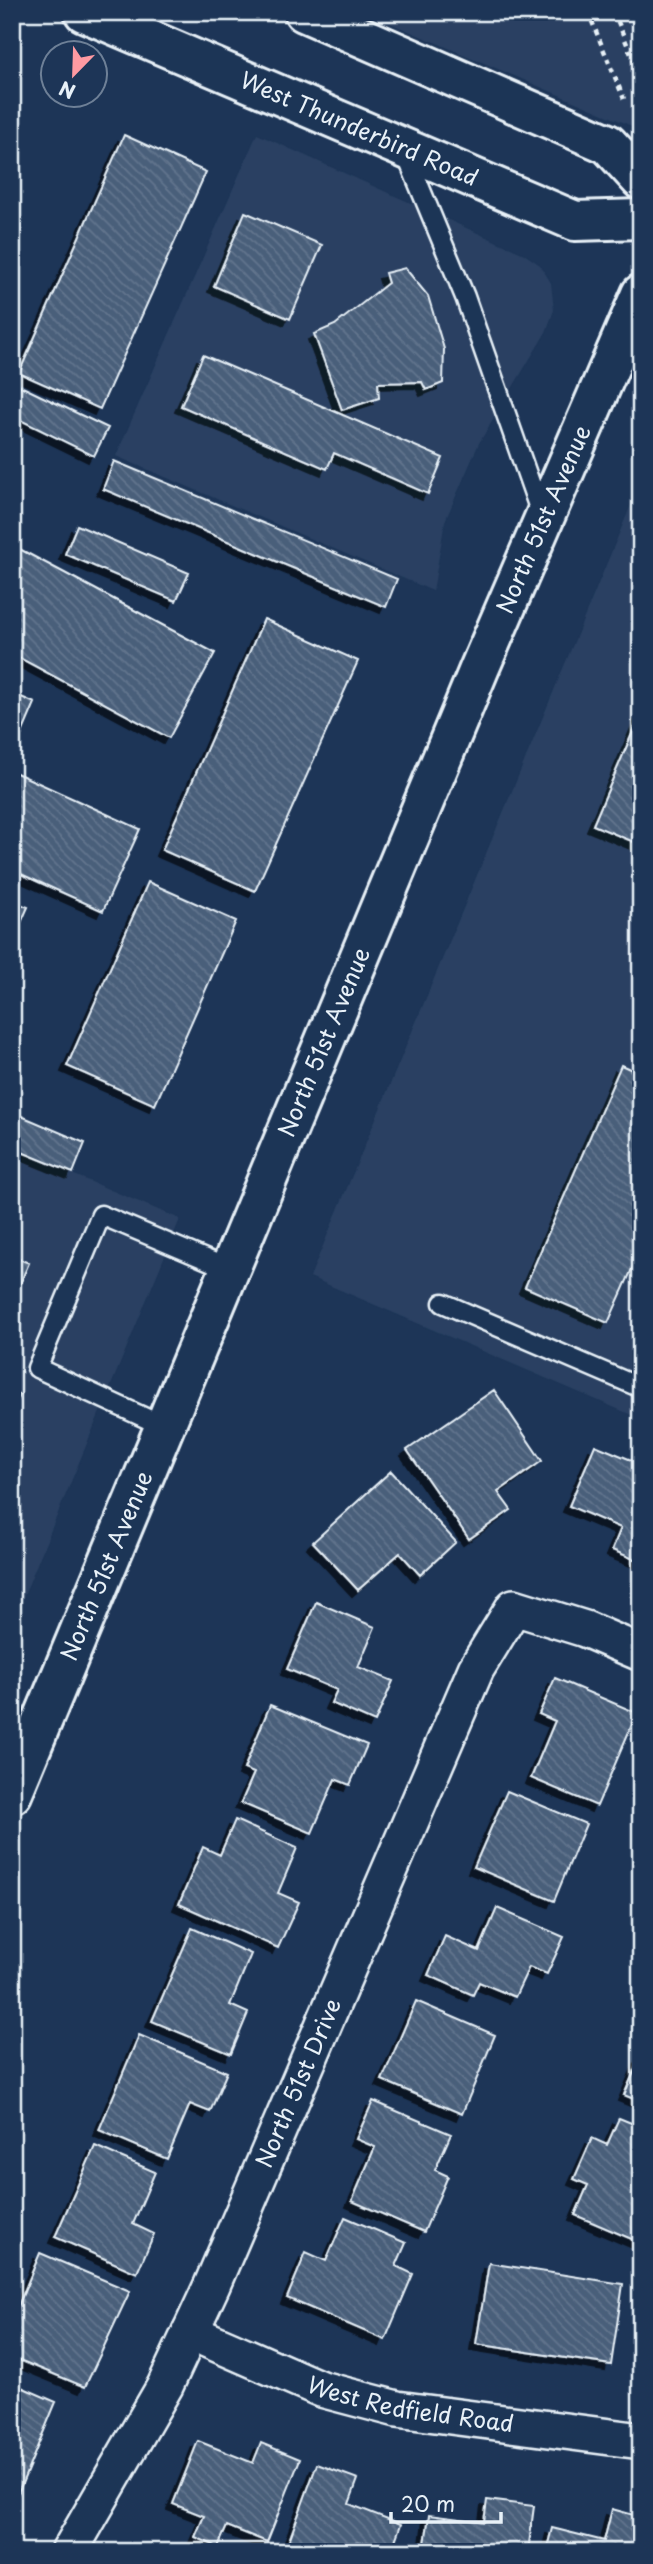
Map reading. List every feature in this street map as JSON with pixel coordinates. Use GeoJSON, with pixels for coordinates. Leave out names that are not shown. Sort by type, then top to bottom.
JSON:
{"type":"FeatureCollection","features":[{"type":"Feature","properties":{"kind":"main road","name":"West Thunderbird Road"},"geometry":{"type":"LineString","coordinates":[[84,12],[575,221],[641,219]]}},
{"type":"Feature","properties":{"kind":"main road"},"geometry":{"type":"LineString","coordinates":[[304,12],[608,144],[641,180]]}},
{"type":"Feature","properties":{"kind":"main road","name":"North 51st Avenue"},"geometry":{"type":"LineString","coordinates":[[13,1791],[229,1269],[641,294]]}},
{"type":"Feature","properties":{"kind":"street","name":"North 51st Drive"},"geometry":{"type":"LineString","coordinates":[[69,2552],[165,2386],[476,1669],[514,1607],[585,1629],[641,1653]]}},
{"type":"Feature","properties":{"kind":"street","name":"West Redfield Road"},"geometry":{"type":"LineString","coordinates":[[190,2332],[321,2389],[397,2409],[641,2441]]}},
{"type":"Feature","properties":{"kind":"lane"},"geometry":{"type":"LineString","coordinates":[[403,148],[465,298],[543,521]]}},
{"type":"Feature","properties":{"kind":"lane"},"geometry":{"type":"LineString","coordinates":[[165,1427],[37,1367],[101,1215],[229,1269]]}},
{"type":"Feature","properties":{"kind":"lane"},"geometry":{"type":"LineString","coordinates":[[443,1303],[641,1388]]}},
{"type":"Feature","properties":{"kind":"path"},"geometry":{"type":"LineString","coordinates":[[588,12],[624,99]]}},
{"type":"Feature","properties":{"kind":"path"},"geometry":{"type":"LineString","coordinates":[[614,12],[641,79]]}},
{"type":"Feature","properties":{"kind":"path"},"geometry":{"type":"LineString","coordinates":[[12,750],[22,749]]}},
{"type":"Feature","properties":{"kind":"shaded area"},"geometry":{"type":"Polygon","coordinates":[[[364,12],[641,12],[641,125],[639,129],[364,12]]]}},
{"type":"Feature","properties":{"kind":"shaded area"},"geometry":{"type":"Polygon","coordinates":[[[257,134],[524,254],[540,265],[551,283],[554,310],[546,332],[479,443],[445,521],[433,591],[116,456],[257,134]]]}},
{"type":"Feature","properties":{"kind":"shaded area"},"geometry":{"type":"Polygon","coordinates":[[[641,481],[641,1419],[310,1277],[641,481]]]}},
{"type":"Feature","properties":{"kind":"shaded area"},"geometry":{"type":"Polygon","coordinates":[[[12,1149],[180,1219],[12,1624],[12,1149]]]}},
{"type":"Feature","properties":{"kind":"building"},"geometry":{"type":"Polygon","coordinates":[[[124,135],[206,172],[100,409],[19,373],[124,135]]]}},
{"type":"Feature","properties":{"kind":"building"},"geometry":{"type":"Polygon","coordinates":[[[245,212],[322,245],[290,319],[214,286],[245,212]]]}},
{"type":"Feature","properties":{"kind":"building"},"geometry":{"type":"Polygon","coordinates":[[[405,268],[428,296],[444,349],[443,383],[426,390],[422,382],[378,383],[379,398],[342,410],[314,334],[335,325],[388,283],[385,273],[405,268]]]}},
{"type":"Feature","properties":{"kind":"building"},"geometry":{"type":"Polygon","coordinates":[[[203,355],[443,458],[428,494],[334,453],[327,469],[181,406],[203,355]]]}},
{"type":"Feature","properties":{"kind":"building"},"geometry":{"type":"Polygon","coordinates":[[[12,382],[108,428],[94,456],[12,416],[12,382]]]}},
{"type":"Feature","properties":{"kind":"building"},"geometry":{"type":"Polygon","coordinates":[[[114,461],[397,579],[386,607],[103,489],[114,461]]]}},
{"type":"Feature","properties":{"kind":"building"},"geometry":{"type":"Polygon","coordinates":[[[77,525],[189,573],[176,601],[65,554],[77,525]]]}},
{"type":"Feature","properties":{"kind":"building"},"geometry":{"type":"Polygon","coordinates":[[[12,545],[215,653],[169,738],[12,654],[12,545]]]}},
{"type":"Feature","properties":{"kind":"building"},"geometry":{"type":"Polygon","coordinates":[[[264,619],[358,661],[255,891],[162,850],[264,619]]]}},
{"type":"Feature","properties":{"kind":"building"},"geometry":{"type":"Polygon","coordinates":[[[12,693],[35,703],[21,736],[12,732],[12,693]]]}},
{"type":"Feature","properties":{"kind":"building"},"geometry":{"type":"Polygon","coordinates":[[[641,713],[641,845],[593,825],[641,713]]]}},
{"type":"Feature","properties":{"kind":"building"},"geometry":{"type":"Polygon","coordinates":[[[12,771],[140,829],[103,911],[12,870],[12,771]]]}},
{"type":"Feature","properties":{"kind":"building"},"geometry":{"type":"Polygon","coordinates":[[[148,882],[236,921],[155,1105],[67,1066],[148,882]]]}},
{"type":"Feature","properties":{"kind":"building"},"geometry":{"type":"Polygon","coordinates":[[[12,901],[28,907],[16,934],[12,932],[12,901]]]}},
{"type":"Feature","properties":{"kind":"building"},"geometry":{"type":"Polygon","coordinates":[[[621,1065],[641,1074],[641,1249],[608,1323],[525,1287],[621,1065]]]}},
{"type":"Feature","properties":{"kind":"building"},"geometry":{"type":"Polygon","coordinates":[[[12,1112],[85,1143],[73,1173],[12,1148],[12,1112]]]}},
{"type":"Feature","properties":{"kind":"building"},"geometry":{"type":"Polygon","coordinates":[[[12,1256],[29,1263],[12,1302],[12,1256]]]}},
{"type":"Feature","properties":{"kind":"building"},"geometry":{"type":"Polygon","coordinates":[[[494,1390],[542,1461],[498,1492],[511,1510],[469,1539],[407,1450],[494,1390]]]}},
{"type":"Feature","properties":{"kind":"building"},"geometry":{"type":"Polygon","coordinates":[[[12,1392],[20,1395],[12,1412],[12,1392]]]}},
{"type":"Feature","properties":{"kind":"building"},"geometry":{"type":"Polygon","coordinates":[[[595,1445],[641,1464],[641,1562],[612,1550],[621,1528],[569,1506],[595,1445]]]}},
{"type":"Feature","properties":{"kind":"building"},"geometry":{"type":"Polygon","coordinates":[[[391,1471],[456,1542],[420,1575],[400,1553],[358,1590],[313,1542],[391,1471]]]}},
{"type":"Feature","properties":{"kind":"building"},"geometry":{"type":"Polygon","coordinates":[[[316,1602],[375,1627],[358,1667],[393,1681],[375,1722],[331,1703],[337,1690],[287,1669],[316,1602]]]}},
{"type":"Feature","properties":{"kind":"building"},"geometry":{"type":"Polygon","coordinates":[[[555,1678],[637,1713],[597,1806],[531,1778],[555,1721],[539,1714],[555,1678]]]}},
{"type":"Feature","properties":{"kind":"building"},"geometry":{"type":"Polygon","coordinates":[[[270,1705],[367,1745],[350,1785],[335,1779],[312,1833],[241,1803],[254,1773],[244,1769],[270,1705]]]}},
{"type":"Feature","properties":{"kind":"building"},"geometry":{"type":"Polygon","coordinates":[[[507,1791],[586,1824],[554,1901],[474,1867],[507,1791]]]}},
{"type":"Feature","properties":{"kind":"building"},"geometry":{"type":"Polygon","coordinates":[[[235,1820],[297,1848],[278,1893],[299,1902],[278,1948],[179,1904],[203,1847],[220,1855],[235,1820]]]}},
{"type":"Feature","properties":{"kind":"building"},"geometry":{"type":"Polygon","coordinates":[[[497,1908],[564,1937],[547,1974],[529,1967],[515,1997],[479,1982],[473,1995],[428,1975],[445,1936],[479,1951],[497,1908]]]}},
{"type":"Feature","properties":{"kind":"building"},"geometry":{"type":"Polygon","coordinates":[[[192,1928],[251,1954],[230,2005],[248,2013],[231,2054],[152,2021],[192,1928]]]}},
{"type":"Feature","properties":{"kind":"building"},"geometry":{"type":"Polygon","coordinates":[[[416,2001],[495,2035],[462,2114],[382,2080],[416,2001]]]}},
{"type":"Feature","properties":{"kind":"building"},"geometry":{"type":"Polygon","coordinates":[[[139,2035],[227,2072],[210,2112],[190,2104],[167,2159],[99,2130],[139,2035]]]}},
{"type":"Feature","properties":{"kind":"building"},"geometry":{"type":"Polygon","coordinates":[[[641,2056],[641,2102],[624,2095],[641,2056]]]}},
{"type":"Feature","properties":{"kind":"building"},"geometry":{"type":"Polygon","coordinates":[[[373,2101],[451,2134],[435,2170],[448,2176],[424,2232],[352,2201],[375,2147],[356,2139],[373,2101]]]}},
{"type":"Feature","properties":{"kind":"building"},"geometry":{"type":"Polygon","coordinates":[[[619,2118],[641,2127],[641,2243],[575,2215],[588,2185],[574,2179],[592,2138],[607,2145],[619,2118]]]}},
{"type":"Feature","properties":{"kind":"building"},"geometry":{"type":"Polygon","coordinates":[[[95,2146],[155,2172],[133,2224],[154,2234],[137,2273],[55,2237],[95,2146]]]}},
{"type":"Feature","properties":{"kind":"building"},"geometry":{"type":"Polygon","coordinates":[[[345,2217],[406,2243],[396,2266],[413,2274],[385,2340],[287,2298],[306,2252],[326,2261],[345,2217]]]}},
{"type":"Feature","properties":{"kind":"building"},"geometry":{"type":"Polygon","coordinates":[[[40,2253],[130,2291],[85,2387],[12,2357],[12,2321],[40,2253]]]}},
{"type":"Feature","properties":{"kind":"building"},"geometry":{"type":"Polygon","coordinates":[[[489,2263],[623,2284],[611,2365],[476,2344],[489,2263]]]}},
{"type":"Feature","properties":{"kind":"building"},"geometry":{"type":"Polygon","coordinates":[[[12,2383],[56,2402],[16,2498],[12,2497],[12,2383]]]}},
{"type":"Feature","properties":{"kind":"building"},"geometry":{"type":"Polygon","coordinates":[[[198,2441],[253,2463],[261,2443],[300,2459],[267,2542],[227,2526],[218,2547],[195,2537],[204,2516],[173,2504],[198,2441]]]}},
{"type":"Feature","properties":{"kind":"building"},"geometry":{"type":"Polygon","coordinates":[[[317,2464],[358,2479],[349,2504],[401,2524],[391,2552],[294,2552],[286,2549],[317,2464]]]}},
{"type":"Feature","properties":{"kind":"building"},"geometry":{"type":"Polygon","coordinates":[[[487,2500],[534,2506],[528,2552],[424,2552],[429,2515],[484,2522],[487,2500]]]}},
{"type":"Feature","properties":{"kind":"building"},"geometry":{"type":"Polygon","coordinates":[[[612,2509],[641,2517],[641,2552],[546,2552],[552,2528],[604,2541],[612,2509]]]}}]}
